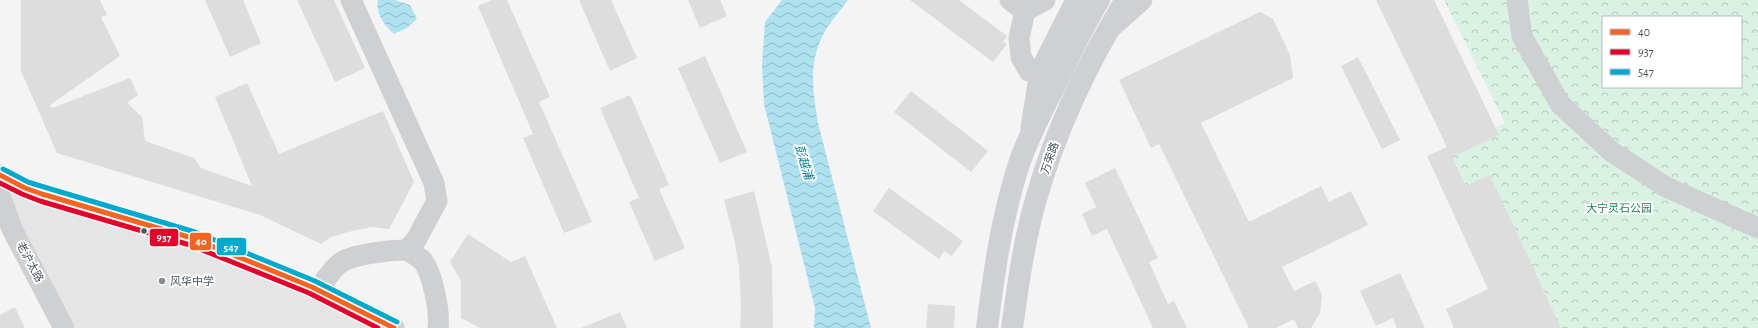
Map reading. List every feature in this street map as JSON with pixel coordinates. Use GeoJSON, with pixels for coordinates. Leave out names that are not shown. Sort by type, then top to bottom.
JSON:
{"type":"FeatureCollection","features":[{"type":"Feature","properties":{"kind":"main road"},"geometry":{"type":"LineString","coordinates":[[987,328],[995,267],[1020,163],[1030,134],[1087,20],[1099,0]]}},
{"type":"Feature","properties":{"kind":"main road","name":"万荣路"},"geometry":{"type":"LineString","coordinates":[[1012,328],[1020,269],[1036,200],[1055,141],[1079,85],[1106,32],[1126,0]]}},
{"type":"Feature","properties":{"kind":"street"},"geometry":{"type":"LineString","coordinates":[[351,0],[434,183],[437,201],[416,240],[407,250]]}},
{"type":"Feature","properties":{"kind":"street"},"geometry":{"type":"LineString","coordinates":[[1040,71],[1029,70],[1021,56],[1017,6],[1045,0]]}},
{"type":"Feature","properties":{"kind":"street"},"geometry":{"type":"LineString","coordinates":[[1030,134],[1040,71],[1075,0]]}},
{"type":"Feature","properties":{"kind":"street"},"geometry":{"type":"LineString","coordinates":[[1106,32],[1142,0]]}},
{"type":"Feature","properties":{"kind":"street"},"geometry":{"type":"LineString","coordinates":[[1517,0],[1522,36],[1560,104],[1612,152],[1666,187],[1758,228]]}},
{"type":"Feature","properties":{"kind":"street"},"geometry":{"type":"LineString","coordinates":[[0,175],[25,188],[42,194],[192,238],[318,290],[394,328]]}},
{"type":"Feature","properties":{"kind":"street","name":"老沪太路"},"geometry":{"type":"LineString","coordinates":[[0,195],[12,229],[64,328]]}},
{"type":"Feature","properties":{"kind":"street"},"geometry":{"type":"LineString","coordinates":[[318,290],[341,263],[367,254],[392,250],[407,250],[422,261],[430,277],[439,312],[438,328]]}},
{"type":"Feature","properties":{"kind":"shaded area","name":"风华中学"},"geometry":{"type":"Polygon","coordinates":[[[7,187],[193,247],[353,314],[377,328],[76,328],[21,225],[7,187]]]}},
{"type":"Feature","properties":{"kind":"green space","name":"大宁灵石公园"},"geometry":{"type":"Polygon","coordinates":[[[1444,0],[1758,0],[1758,328],[1541,328],[1449,152],[1505,123],[1444,0]]]}},
{"type":"Feature","properties":{"kind":"water"},"geometry":{"type":"Polygon","coordinates":[[[378,0],[395,0],[410,5],[417,19],[407,28],[394,34],[384,23],[379,14],[377,5],[378,0]]]}},
{"type":"Feature","properties":{"kind":"water","name":"彭越浦"},"geometry":{"type":"Polygon","coordinates":[[[782,0],[848,0],[828,26],[818,46],[815,57],[813,89],[818,123],[871,328],[814,328],[815,308],[764,104],[762,65],[765,22],[782,0]]]}},
{"type":"Feature","properties":{"kind":"building"},"geometry":{"type":"Polygon","coordinates":[[[21,0],[100,0],[107,15],[101,17],[120,56],[50,105],[52,108],[130,78],[138,95],[127,103],[142,117],[145,141],[194,158],[201,168],[252,186],[215,97],[247,83],[279,154],[383,111],[414,182],[389,229],[372,227],[352,231],[331,237],[321,244],[260,215],[57,153],[21,71],[21,0]]]}},
{"type":"Feature","properties":{"kind":"building"},"geometry":{"type":"Polygon","coordinates":[[[205,0],[243,0],[261,43],[230,57],[205,0]]]}},
{"type":"Feature","properties":{"kind":"building"},"geometry":{"type":"Polygon","coordinates":[[[297,0],[334,0],[365,68],[335,82],[297,0]]]}},
{"type":"Feature","properties":{"kind":"building"},"geometry":{"type":"Polygon","coordinates":[[[491,0],[507,0],[550,97],[539,102],[592,222],[564,233],[523,138],[533,134],[478,6],[491,0]]]}},
{"type":"Feature","properties":{"kind":"building"},"geometry":{"type":"Polygon","coordinates":[[[579,0],[611,0],[637,58],[610,71],[579,0]]]}},
{"type":"Feature","properties":{"kind":"building"},"geometry":{"type":"Polygon","coordinates":[[[688,0],[720,0],[727,16],[700,28],[688,0]]]}},
{"type":"Feature","properties":{"kind":"building"},"geometry":{"type":"Polygon","coordinates":[[[910,0],[959,0],[1007,36],[1003,42],[1007,44],[993,62],[910,0]]]}},
{"type":"Feature","properties":{"kind":"building"},"geometry":{"type":"Polygon","coordinates":[[[1376,0],[1434,0],[1499,135],[1452,157],[1466,186],[1490,175],[1561,328],[1454,328],[1446,309],[1488,289],[1427,156],[1447,147],[1376,0]]]}},
{"type":"Feature","properties":{"kind":"building"},"geometry":{"type":"Polygon","coordinates":[[[1260,12],[1273,19],[1290,55],[1293,78],[1201,123],[1249,222],[1321,186],[1329,202],[1351,191],[1368,225],[1282,267],[1294,291],[1315,281],[1319,288],[1322,296],[1320,313],[1311,328],[1298,328],[1294,319],[1276,328],[1249,328],[1159,144],[1151,148],[1119,80],[1260,12]]]}},
{"type":"Feature","properties":{"kind":"building"},"geometry":{"type":"Polygon","coordinates":[[[705,56],[747,152],[720,163],[678,68],[705,56]]]}},
{"type":"Feature","properties":{"kind":"building"},"geometry":{"type":"Polygon","coordinates":[[[1358,57],[1400,140],[1382,149],[1341,66],[1358,57]]]}},
{"type":"Feature","properties":{"kind":"building"},"geometry":{"type":"Polygon","coordinates":[[[911,91],[988,151],[971,172],[894,112],[911,91]]]}},
{"type":"Feature","properties":{"kind":"building"},"geometry":{"type":"Polygon","coordinates":[[[630,95],[669,185],[659,189],[685,248],[655,261],[629,202],[639,198],[600,108],[630,95]]]}},
{"type":"Feature","properties":{"kind":"building"},"geometry":{"type":"Polygon","coordinates":[[[1115,168],[1158,258],[1149,262],[1168,304],[1174,301],[1187,328],[1153,328],[1107,229],[1092,236],[1082,214],[1096,207],[1085,183],[1115,168]]]}},
{"type":"Feature","properties":{"kind":"building"},"geometry":{"type":"Polygon","coordinates":[[[889,188],[963,241],[952,256],[944,251],[939,259],[873,211],[889,188]]]}},
{"type":"Feature","properties":{"kind":"building"},"geometry":{"type":"Polygon","coordinates":[[[754,191],[772,267],[773,328],[740,328],[741,305],[739,267],[734,238],[724,200],[754,191]]]}},
{"type":"Feature","properties":{"kind":"building"},"geometry":{"type":"Polygon","coordinates":[[[468,234],[511,262],[525,256],[557,328],[480,328],[461,318],[461,281],[450,262],[468,234]]]}},
{"type":"Feature","properties":{"kind":"building"},"geometry":{"type":"Polygon","coordinates":[[[1400,273],[1425,328],[1397,328],[1393,318],[1376,326],[1360,291],[1400,273]]]}},
{"type":"Feature","properties":{"kind":"building"},"geometry":{"type":"Polygon","coordinates":[[[928,304],[955,306],[954,328],[926,328],[928,304]]]}},
{"type":"Feature","properties":{"kind":"building"},"geometry":{"type":"Polygon","coordinates":[[[15,307],[25,328],[0,328],[0,315],[15,307]]]}},
{"type":"Feature","properties":{"kind":"building"},"geometry":{"type":"Polygon","coordinates":[[[620,312],[627,328],[581,328],[620,312]]]}},
{"type":"Feature","properties":{"kind":"transit line","name":"547"},"geometry":{"type":"LineString","coordinates":[[3,169],[28,182],[195,232],[315,281],[397,322]]}},
{"type":"Feature","properties":{"kind":"transit line","name":"40"},"geometry":{"type":"LineString","coordinates":[[0,175],[25,188],[42,194],[192,238],[312,287],[394,328]]}},
{"type":"Feature","properties":{"kind":"transit line","name":"937"},"geometry":{"type":"LineString","coordinates":[[0,183],[40,201],[190,245],[309,293],[378,328]]}},
{"type":"Feature","properties":{"kind":"place","name":"风华中学"},"geometry":{"type":"Point","coordinates":[162,281]}}]}
